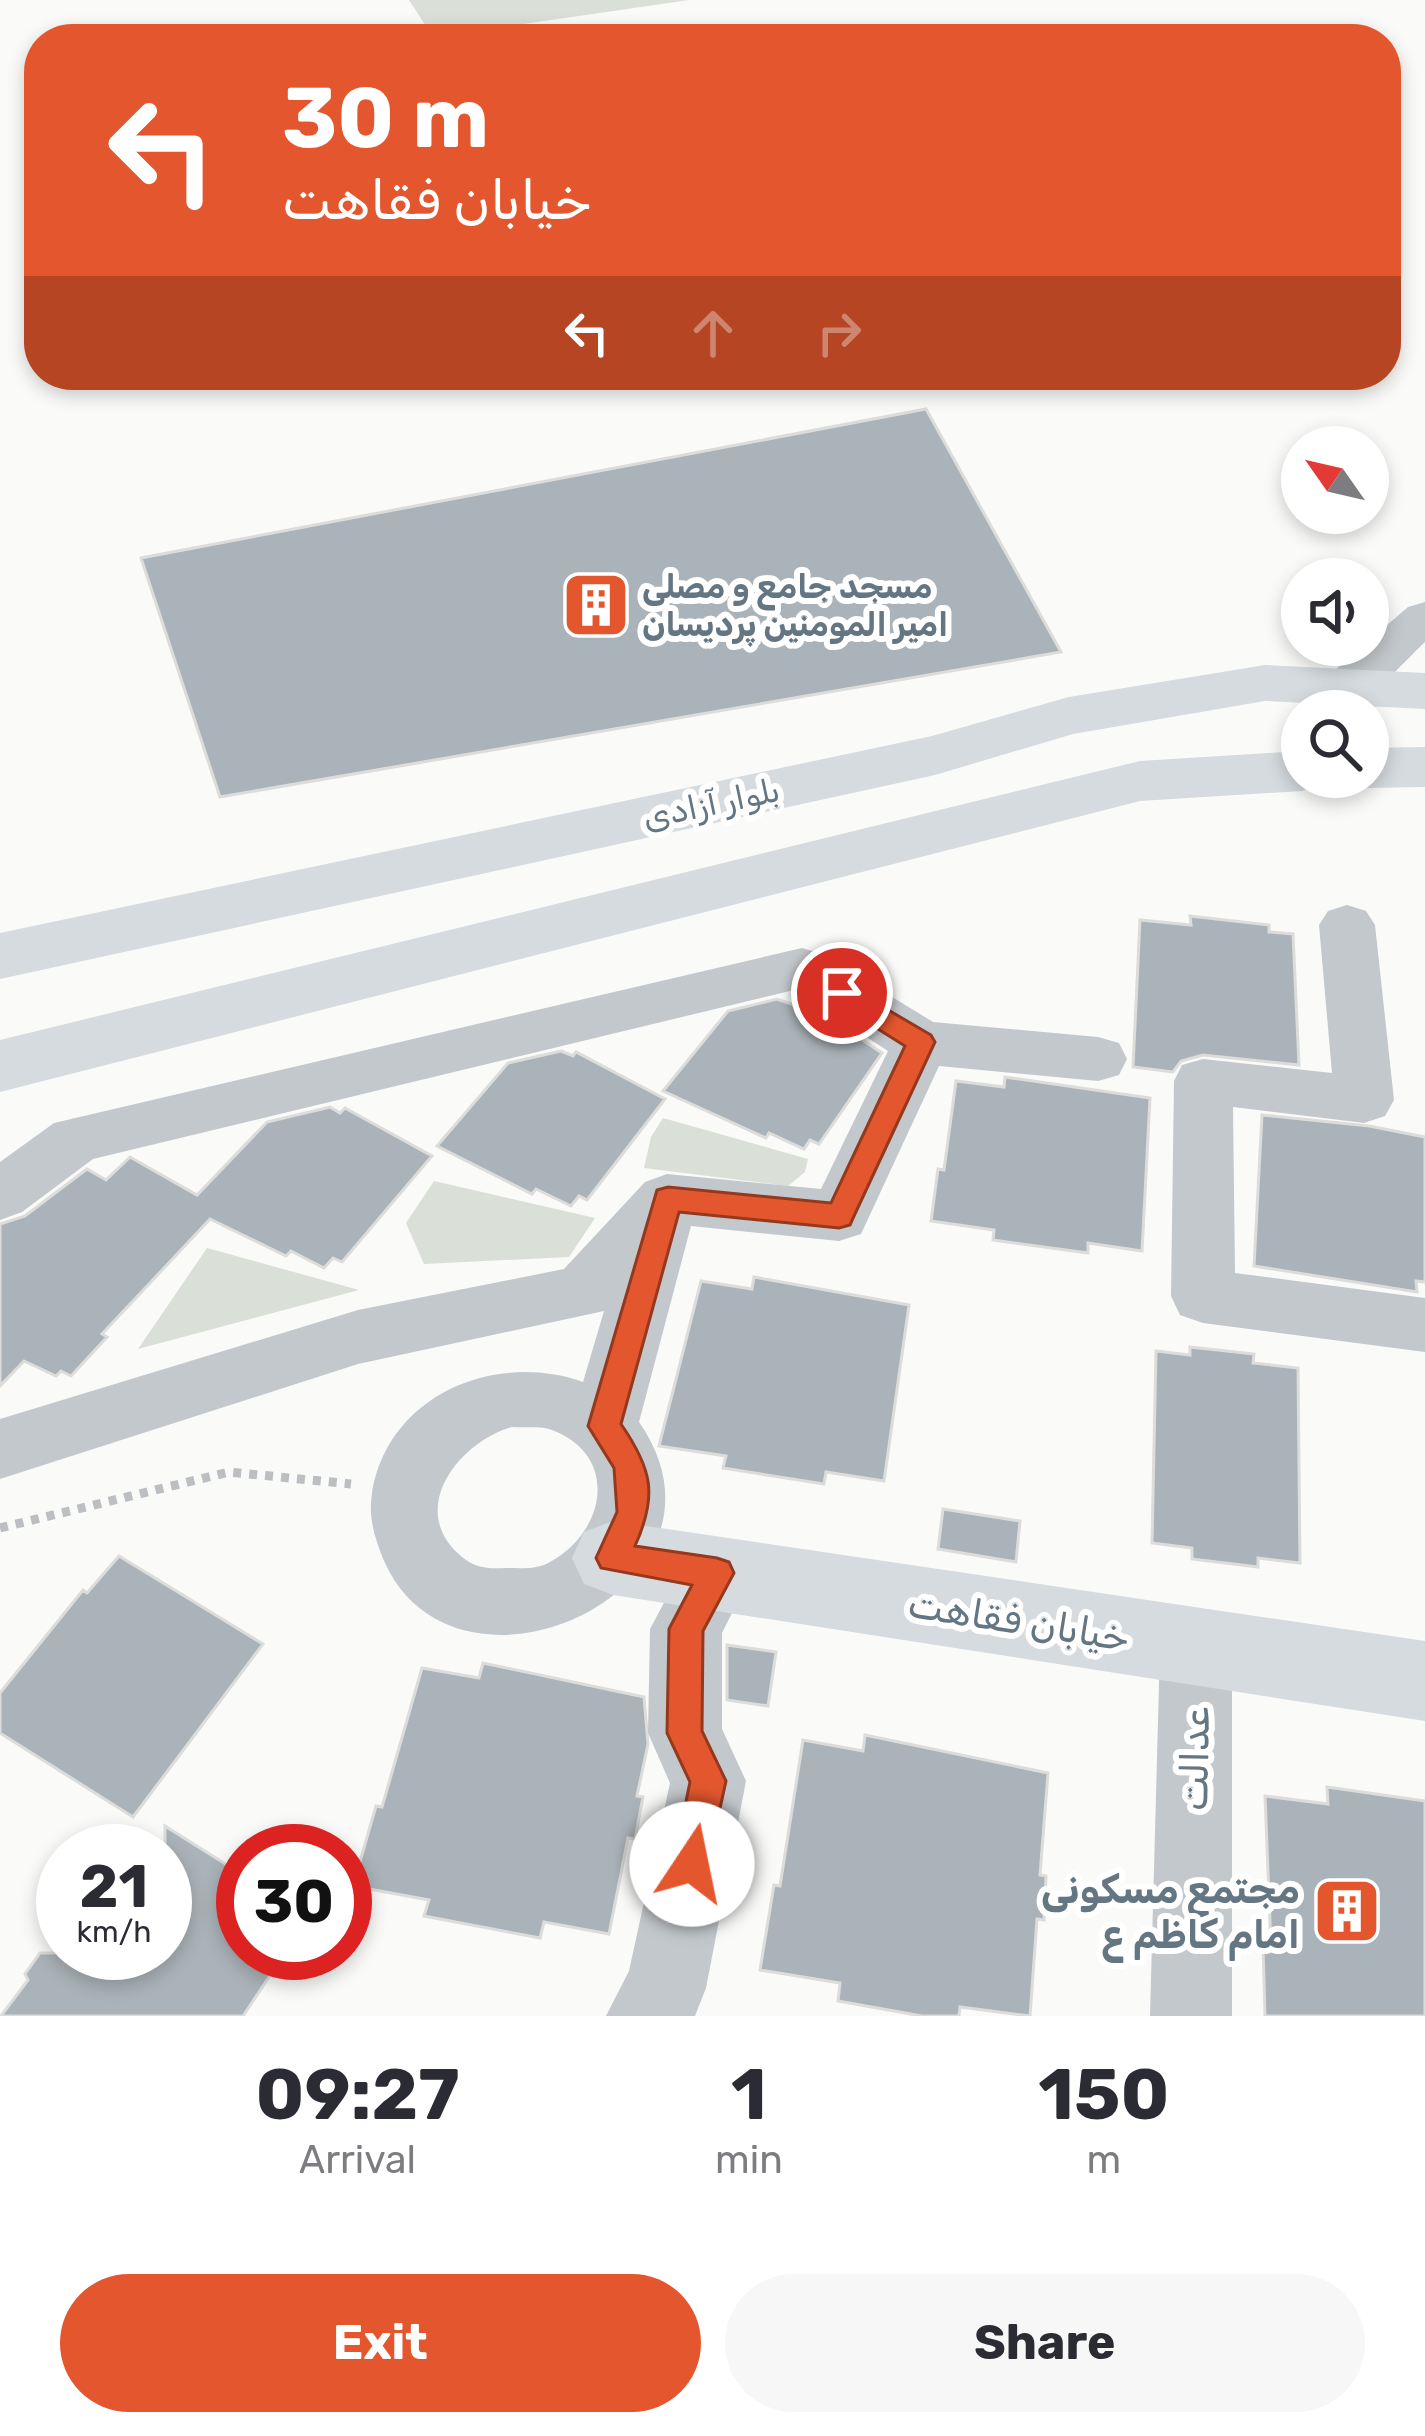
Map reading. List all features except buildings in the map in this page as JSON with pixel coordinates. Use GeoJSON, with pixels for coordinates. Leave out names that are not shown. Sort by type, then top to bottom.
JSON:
{"type":"FeatureCollection","features":[{"type":"Feature","properties":{"kind":"main road","name":"بلوار آزادی"},"geometry":{"type":"LineString","coordinates":[[0,956],[935,755],[1069,716],[1264,683],[1425,691]]}},
{"type":"Feature","properties":{"kind":"main road"},"geometry":{"type":"LineString","coordinates":[[1389,768],[1425,767]]}},
{"type":"Feature","properties":{"kind":"main road"},"geometry":{"type":"LineString","coordinates":[[0,1066],[1140,782],[1281,772]]}},
{"type":"Feature","properties":{"kind":"main road","name":"خیابان فقاهت"},"geometry":{"type":"LineString","coordinates":[[613,1558],[1425,1681]]}},
{"type":"Feature","properties":{"kind":"street"},"geometry":{"type":"LineString","coordinates":[[1345,687],[1425,617]]}},
{"type":"Feature","properties":{"kind":"street"},"geometry":{"type":"LineString","coordinates":[[1347,925],[1364,1100],[1203,1081],[1203,1296],[1425,1325]]}},
{"type":"Feature","properties":{"kind":"street"},"geometry":{"type":"LineString","coordinates":[[0,1195],[76,1140],[802,968],[921,1042],[1098,1059]]}},
{"type":"Feature","properties":{"kind":"street"},"geometry":{"type":"LineString","coordinates":[[668,1199],[839,1216],[921,1042]]}},
{"type":"Feature","properties":{"kind":"street"},"geometry":{"type":"LineString","coordinates":[[604,1426],[668,1199]]}},
{"type":"Feature","properties":{"kind":"street"},"geometry":{"type":"LineString","coordinates":[[0,1450],[358,1337],[583,1292],[668,1199]]}},
{"type":"Feature","properties":{"kind":"street"},"geometry":{"type":"LineString","coordinates":[[512,1398],[563,1403],[604,1426],[630,1465],[634,1512],[613,1558],[574,1590],[524,1606],[472,1600],[430,1575],[406,1535],[403,1489],[424,1445],[463,1413],[512,1398]]}},
{"type":"Feature","properties":{"kind":"street"},"geometry":{"type":"LineString","coordinates":[[646,2016],[666,1988],[708,1781],[685,1733],[682,1683],[686,1629],[717,1573]]}},
{"type":"Feature","properties":{"kind":"street","name":"عدالت"},"geometry":{"type":"LineString","coordinates":[[1191,2016],[1196,1647]]}},
{"type":"Feature","properties":{"kind":"path"},"geometry":{"type":"LineString","coordinates":[[0,1528],[229,1472],[403,1489]]}},
{"type":"Feature","properties":{"kind":"shaded area"},"geometry":{"type":"Polygon","coordinates":[[[409,0],[689,0],[523,24],[425,24],[409,0]]]}},
{"type":"Feature","properties":{"kind":"shaded area"},"geometry":{"type":"Polygon","coordinates":[[[663,1118],[808,1159],[805,1172],[788,1186],[644,1168],[651,1137],[663,1118]]]}},
{"type":"Feature","properties":{"kind":"shaded area"},"geometry":{"type":"Polygon","coordinates":[[[434,1181],[595,1218],[569,1257],[424,1264],[406,1223],[434,1181]]]}},
{"type":"Feature","properties":{"kind":"shaded area"},"geometry":{"type":"Polygon","coordinates":[[[207,1248],[359,1290],[138,1349],[207,1248]]]}},
{"type":"Feature","properties":{"kind":"place","name":"مسجد جامع و مصلی امیر المومنین پردیسان"},"geometry":{"type":"Point","coordinates":[596,605]}},
{"type":"Feature","properties":{"kind":"place","name":"مجتمع مسکونی امام کاظم ع"},"geometry":{"type":"Point","coordinates":[1347,1911]}},
{"type":"Feature","properties":{"kind":"route"},"geometry":{"type":"LineString","coordinates":[[692,1864],[708,1781],[685,1733],[686,1629],[717,1573],[613,1558],[634,1512],[630,1465],[604,1426],[668,1199],[839,1216],[921,1042],[842,993]]}}]}
